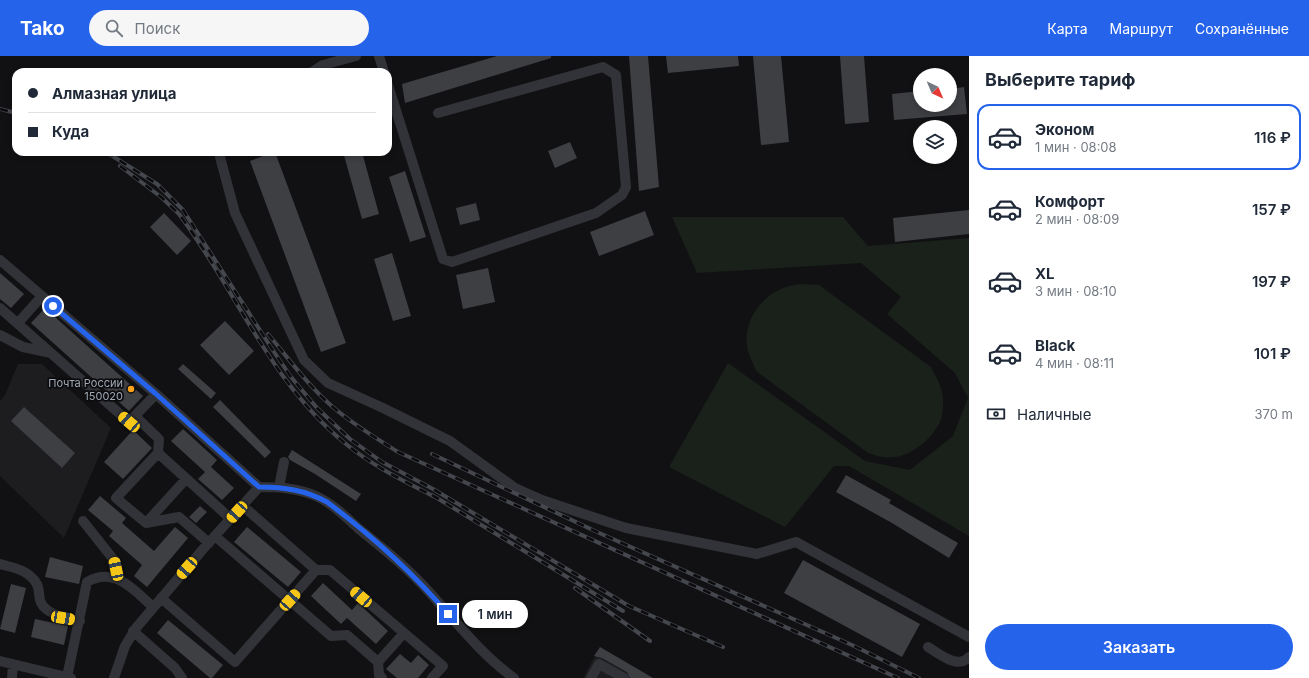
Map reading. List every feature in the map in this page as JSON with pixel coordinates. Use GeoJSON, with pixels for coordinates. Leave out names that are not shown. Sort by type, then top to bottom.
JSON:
{"type":"FeatureCollection","features":[{"type":"Feature","properties":{"kind":"street"},"geometry":{"type":"LineString","coordinates":[[318,68],[323,65],[356,56]]}},
{"type":"Feature","properties":{"kind":"street"},"geometry":{"type":"LineString","coordinates":[[379,56],[383,68]]}},
{"type":"Feature","properties":{"kind":"street"},"geometry":{"type":"LineString","coordinates":[[392,98],[443,259],[452,262],[596,213],[622,195],[626,187],[616,75],[604,67],[438,113]]}},
{"type":"Feature","properties":{"kind":"street"},"geometry":{"type":"LineString","coordinates":[[220,156],[239,220],[304,360],[328,383],[450,441],[515,488],[542,500],[626,528],[757,554],[796,542],[969,637]]}},
{"type":"Feature","properties":{"kind":"street"},"geometry":{"type":"LineString","coordinates":[[0,260],[156,394],[259,487],[279,487],[301,491],[316,496],[338,511],[388,553],[430,593],[457,625],[497,665],[514,678]]}},
{"type":"Feature","properties":{"kind":"street"},"geometry":{"type":"LineString","coordinates":[[18,323],[42,296]]}},
{"type":"Feature","properties":{"kind":"street"},"geometry":{"type":"LineString","coordinates":[[0,308],[129,422],[156,394]]}},
{"type":"Feature","properties":{"kind":"street"},"geometry":{"type":"LineString","coordinates":[[0,335],[23,347],[51,353]]}},
{"type":"Feature","properties":{"kind":"street"},"geometry":{"type":"LineString","coordinates":[[135,416],[160,439],[158,453],[116,498],[146,523]]}},
{"type":"Feature","properties":{"kind":"street"},"geometry":{"type":"LineString","coordinates":[[158,453],[230,519]]}},
{"type":"Feature","properties":{"kind":"street"},"geometry":{"type":"LineString","coordinates":[[279,487],[284,462]]}},
{"type":"Feature","properties":{"kind":"street"},"geometry":{"type":"LineString","coordinates":[[146,523],[186,479]]}},
{"type":"Feature","properties":{"kind":"street"},"geometry":{"type":"LineString","coordinates":[[114,678],[124,646],[133,632],[212,539],[259,487]]}},
{"type":"Feature","properties":{"kind":"street"},"geometry":{"type":"LineString","coordinates":[[243,506],[316,570],[330,570],[443,666],[432,678]]}},
{"type":"Feature","properties":{"kind":"street"},"geometry":{"type":"LineString","coordinates":[[146,523],[179,517],[212,539],[290,600],[331,636],[347,635],[378,662],[379,675],[382,678]]}},
{"type":"Feature","properties":{"kind":"street"},"geometry":{"type":"LineString","coordinates":[[83,521],[114,560],[118,578]]}},
{"type":"Feature","properties":{"kind":"street"},"geometry":{"type":"LineString","coordinates":[[0,564],[22,570],[30,576],[40,588],[40,601],[45,608],[63,618],[80,621]]}},
{"type":"Feature","properties":{"kind":"street"},"geometry":{"type":"LineString","coordinates":[[161,598],[235,662],[316,570]]}},
{"type":"Feature","properties":{"kind":"street"},"geometry":{"type":"LineString","coordinates":[[0,661],[69,678],[88,582],[97,576],[118,578],[128,584],[154,607]]}},
{"type":"Feature","properties":{"kind":"street"},"geometry":{"type":"LineString","coordinates":[[133,632],[175,668],[182,678]]}},
{"type":"Feature","properties":{"kind":"street"},"geometry":{"type":"LineString","coordinates":[[378,662],[404,633]]}},
{"type":"Feature","properties":{"kind":"street"},"geometry":{"type":"LineString","coordinates":[[928,647],[949,660],[962,661],[969,657]]}},
{"type":"Feature","properties":{"kind":"street"},"geometry":{"type":"LineString","coordinates":[[12,678],[13,664]]}},
{"type":"Feature","properties":{"kind":"street"},"geometry":{"type":"LineString","coordinates":[[591,678],[599,664],[624,678]]}},
{"type":"Feature","properties":{"kind":"shaded area"},"geometry":{"type":"Polygon","coordinates":[[[672,217],[843,217],[868,246],[969,238],[969,536],[849,466],[834,466],[785,527],[669,467],[728,363],[865,461],[910,470],[953,436],[968,398],[955,373],[887,314],[901,297],[861,263],[697,273],[672,217]]]}},
{"type":"Feature","properties":{"kind":"shaded area"},"geometry":{"type":"Polygon","coordinates":[[[802,284],[819,285],[931,367],[941,389],[943,406],[940,422],[924,443],[909,453],[900,456],[879,457],[868,453],[756,371],[748,351],[747,330],[750,321],[761,304],[768,297],[788,286],[802,284]]]}},
{"type":"Feature","properties":{"kind":"shaded area"},"geometry":{"type":"Polygon","coordinates":[[[18,364],[42,364],[111,428],[64,538],[0,476],[0,401],[5,395],[18,364]]]}},
{"type":"Feature","properties":{"kind":"shaded area"},"geometry":{"type":"Polygon","coordinates":[[[600,647],[653,678],[583,678],[600,647]]]}},
{"type":"Feature","properties":{"kind":"building"},"geometry":{"type":"Polygon","coordinates":[[[497,56],[551,56],[551,58],[405,103],[402,84],[497,56]]]}},
{"type":"Feature","properties":{"kind":"building"},"geometry":{"type":"Polygon","coordinates":[[[629,56],[648,56],[659,187],[639,191],[629,56]]]}},
{"type":"Feature","properties":{"kind":"building"},"geometry":{"type":"Polygon","coordinates":[[[666,56],[738,56],[739,66],[668,73],[666,56]]]}},
{"type":"Feature","properties":{"kind":"building"},"geometry":{"type":"Polygon","coordinates":[[[753,56],[781,56],[789,142],[761,145],[753,56]]]}},
{"type":"Feature","properties":{"kind":"building"},"geometry":{"type":"Polygon","coordinates":[[[840,56],[864,56],[869,122],[845,124],[840,56]]]}},
{"type":"Feature","properties":{"kind":"building"},"geometry":{"type":"Polygon","coordinates":[[[964,87],[967,114],[894,120],[892,94],[913,92],[913,112],[957,112],[957,88],[964,87]]]}},
{"type":"Feature","properties":{"kind":"building"},"geometry":{"type":"Polygon","coordinates":[[[570,142],[577,158],[555,168],[548,151],[570,142]]]}},
{"type":"Feature","properties":{"kind":"building"},"geometry":{"type":"Polygon","coordinates":[[[263,156],[276,156],[346,343],[321,352],[250,161],[263,156]]]}},
{"type":"Feature","properties":{"kind":"building"},"geometry":{"type":"Polygon","coordinates":[[[344,156],[363,156],[379,214],[362,219],[344,156]]]}},
{"type":"Feature","properties":{"kind":"building"},"geometry":{"type":"Polygon","coordinates":[[[405,171],[426,237],[410,242],[389,177],[405,171]]]}},
{"type":"Feature","properties":{"kind":"building"},"geometry":{"type":"Polygon","coordinates":[[[476,203],[480,220],[460,225],[456,208],[476,203]]]}},
{"type":"Feature","properties":{"kind":"building"},"geometry":{"type":"Polygon","coordinates":[[[969,210],[969,234],[895,242],[893,218],[969,210]]]}},
{"type":"Feature","properties":{"kind":"building"},"geometry":{"type":"Polygon","coordinates":[[[645,211],[654,235],[599,256],[590,232],[645,211]]]}},
{"type":"Feature","properties":{"kind":"building"},"geometry":{"type":"Polygon","coordinates":[[[164,213],[191,241],[177,255],[150,227],[164,213]]]}},
{"type":"Feature","properties":{"kind":"building"},"geometry":{"type":"Polygon","coordinates":[[[392,253],[411,316],[393,321],[374,259],[392,253]]]}},
{"type":"Feature","properties":{"kind":"building"},"geometry":{"type":"Polygon","coordinates":[[[488,268],[495,302],[463,309],[456,275],[488,268]]]}},
{"type":"Feature","properties":{"kind":"building"},"geometry":{"type":"Polygon","coordinates":[[[0,273],[24,294],[11,308],[0,299],[0,273]]]}},
{"type":"Feature","properties":{"kind":"building"},"geometry":{"type":"Polygon","coordinates":[[[45,308],[143,396],[129,411],[31,323],[45,308]]]}},
{"type":"Feature","properties":{"kind":"building"},"geometry":{"type":"Polygon","coordinates":[[[225,321],[254,351],[229,375],[200,345],[225,321]]]}},
{"type":"Feature","properties":{"kind":"building"},"geometry":{"type":"Polygon","coordinates":[[[183,364],[216,393],[211,399],[178,369],[183,364]]]}},
{"type":"Feature","properties":{"kind":"building"},"geometry":{"type":"Polygon","coordinates":[[[220,400],[271,452],[265,458],[213,407],[220,400]]]}},
{"type":"Feature","properties":{"kind":"building"},"geometry":{"type":"Polygon","coordinates":[[[24,407],[75,453],[62,468],[11,421],[24,407]]]}},
{"type":"Feature","properties":{"kind":"building"},"geometry":{"type":"Polygon","coordinates":[[[183,429],[217,460],[211,467],[234,488],[222,500],[198,479],[205,472],[171,441],[183,429]]]}},
{"type":"Feature","properties":{"kind":"building"},"geometry":{"type":"Polygon","coordinates":[[[133,430],[152,448],[123,479],[104,462],[133,430]]]}},
{"type":"Feature","properties":{"kind":"building"},"geometry":{"type":"Polygon","coordinates":[[[292,450],[361,494],[356,501],[315,474],[290,460],[288,457],[292,450]]]}},
{"type":"Feature","properties":{"kind":"building"},"geometry":{"type":"Polygon","coordinates":[[[846,475],[891,500],[889,503],[958,543],[949,558],[892,523],[836,492],[846,475]]]}},
{"type":"Feature","properties":{"kind":"building"},"geometry":{"type":"Polygon","coordinates":[[[100,496],[126,518],[122,523],[154,551],[175,527],[188,538],[147,587],[134,576],[142,565],[109,536],[113,531],[88,510],[100,496]]]}},
{"type":"Feature","properties":{"kind":"building"},"geometry":{"type":"Polygon","coordinates":[[[200,506],[207,512],[196,523],[189,517],[200,506]]]}},
{"type":"Feature","properties":{"kind":"building"},"geometry":{"type":"Polygon","coordinates":[[[247,527],[301,572],[288,587],[234,542],[247,527]]]}},
{"type":"Feature","properties":{"kind":"building"},"geometry":{"type":"Polygon","coordinates":[[[50,557],[83,566],[79,584],[45,577],[50,557]]]}},
{"type":"Feature","properties":{"kind":"building"},"geometry":{"type":"Polygon","coordinates":[[[803,560],[920,624],[902,657],[784,593],[803,560]]]}},
{"type":"Feature","properties":{"kind":"building"},"geometry":{"type":"Polygon","coordinates":[[[323,583],[352,610],[358,603],[388,631],[376,644],[347,618],[341,624],[311,596],[323,583]]]}},
{"type":"Feature","properties":{"kind":"building"},"geometry":{"type":"Polygon","coordinates":[[[11,584],[26,588],[15,633],[0,629],[11,584]]]}},
{"type":"Feature","properties":{"kind":"building"},"geometry":{"type":"Polygon","coordinates":[[[35,619],[68,626],[64,645],[31,637],[35,619]]]}},
{"type":"Feature","properties":{"kind":"building"},"geometry":{"type":"Polygon","coordinates":[[[168,620],[223,665],[212,678],[210,678],[157,633],[168,620]]]}},
{"type":"Feature","properties":{"kind":"building"},"geometry":{"type":"Polygon","coordinates":[[[600,647],[653,678],[630,678],[627,672],[602,658],[594,656],[600,647]]]}},
{"type":"Feature","properties":{"kind":"building"},"geometry":{"type":"Polygon","coordinates":[[[400,654],[411,663],[418,655],[429,665],[418,678],[397,678],[386,669],[400,654]]]}},
{"type":"Feature","properties":{"kind":"railway"},"geometry":{"type":"LineString","coordinates":[[0,109],[12,112]]}},
{"type":"Feature","properties":{"kind":"railway"},"geometry":{"type":"LineString","coordinates":[[112,156],[157,184],[183,210],[291,377],[317,408],[350,439],[382,462],[433,489],[629,606],[723,647]]}},
{"type":"Feature","properties":{"kind":"railway"},"geometry":{"type":"LineString","coordinates":[[120,166],[161,197],[179,214],[218,273],[255,335],[296,393],[319,420],[346,444],[368,460],[390,474],[437,498]]}},
{"type":"Feature","properties":{"kind":"railway"},"geometry":{"type":"LineString","coordinates":[[268,334],[325,400],[349,420],[398,452],[898,678]]}},
{"type":"Feature","properties":{"kind":"railway"},"geometry":{"type":"LineString","coordinates":[[432,454],[597,532],[852,645],[919,678]]}},
{"type":"Feature","properties":{"kind":"railway"},"geometry":{"type":"LineString","coordinates":[[432,495],[623,611]]}},
{"type":"Feature","properties":{"kind":"railway"},"geometry":{"type":"LineString","coordinates":[[575,588],[650,641]]}},
{"type":"Feature","properties":{"kind":"place","name":"Почта России 150020"},"geometry":{"type":"Point","coordinates":[131,389]}},
{"type":"Feature","properties":{"kind":"route"},"geometry":{"type":"LineString","coordinates":[[53,306],[156,394],[259,487],[288,488],[316,496],[327,502],[388,553],[430,593],[448,614]]}}]}
